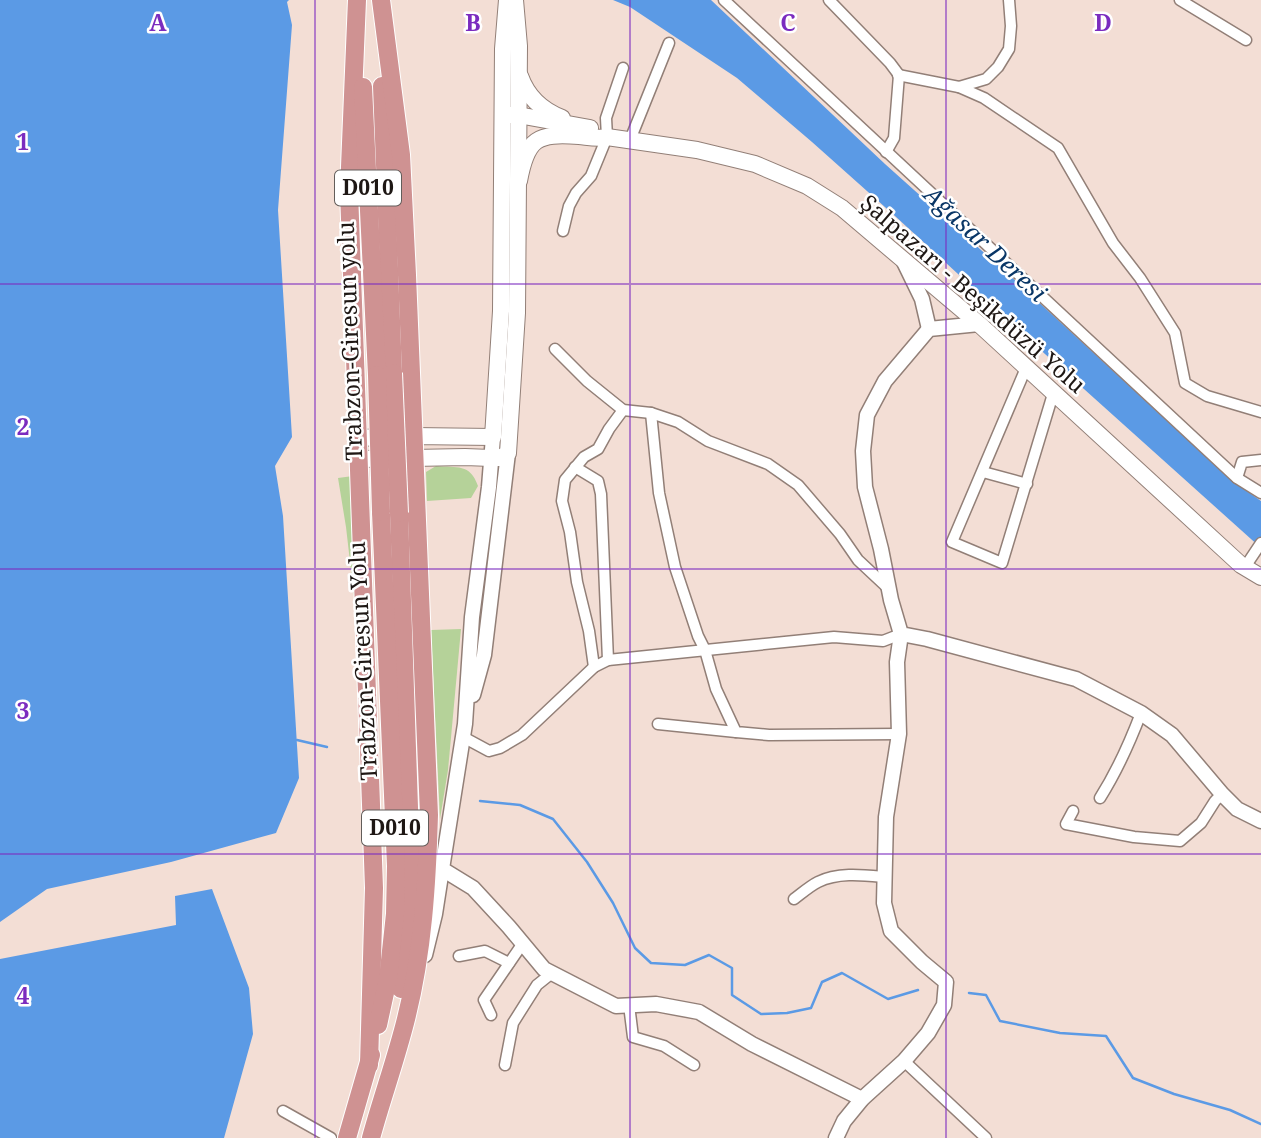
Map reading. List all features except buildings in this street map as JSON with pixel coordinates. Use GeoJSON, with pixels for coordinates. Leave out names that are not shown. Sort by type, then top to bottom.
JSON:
{"type":"FeatureCollection","features":[{"type":"Feature","properties":{"kind":"highway","name":"Trabzon-Giresun yolu"},"geometry":{"type":"LineString","coordinates":[[358,0],[385,374]]}},
{"type":"Feature","properties":{"kind":"highway"},"geometry":{"type":"LineString","coordinates":[[358,0],[349,191],[374,888],[369,1065]]}},
{"type":"Feature","properties":{"kind":"highway"},"geometry":{"type":"LineString","coordinates":[[372,1138],[406,1017],[422,929],[429,815],[401,155],[379,0]]}},
{"type":"Feature","properties":{"kind":"highway","name":"D010"},"geometry":{"type":"LineString","coordinates":[[379,0],[390,512]]}},
{"type":"Feature","properties":{"kind":"highway","name":"Trabzon-Giresun Yolu"},"geometry":{"type":"LineString","coordinates":[[347,1138],[369,1065],[388,979],[395,914],[390,512]]}},
{"type":"Feature","properties":{"kind":"highway","name":"Trabzon-Giresun Yolu"},"geometry":{"type":"LineString","coordinates":[[363,1138],[390,1040],[402,983],[411,866],[390,512]]}},
{"type":"Feature","properties":{"kind":"main road"},"geometry":{"type":"LineString","coordinates":[[360,459],[500,458],[508,453],[517,313],[519,181],[503,48],[507,0]]}},
{"type":"Feature","properties":{"kind":"main road"},"geometry":{"type":"LineString","coordinates":[[358,438],[493,437],[513,119],[519,72],[516,0]]}},
{"type":"Feature","properties":{"kind":"main road"},"geometry":{"type":"LineString","coordinates":[[519,72],[524,87],[548,112],[595,134]]}},
{"type":"Feature","properties":{"kind":"main road"},"geometry":{"type":"LineString","coordinates":[[513,119],[595,134]]}},
{"type":"Feature","properties":{"kind":"main road"},"geometry":{"type":"LineString","coordinates":[[519,181],[527,151],[537,140],[546,136],[595,134]]}},
{"type":"Feature","properties":{"kind":"main road","name":"Şalpazarı - Beşikdüzü Yolu"},"geometry":{"type":"LineString","coordinates":[[595,134],[697,150],[755,164],[807,186],[842,208],[979,324],[1245,567],[1261,577]]}},
{"type":"Feature","properties":{"kind":"street"},"geometry":{"type":"LineString","coordinates":[[724,0],[1237,478],[1261,493]]}},
{"type":"Feature","properties":{"kind":"street"},"geometry":{"type":"LineString","coordinates":[[829,0],[890,63],[898,75],[894,138],[887,152]]}},
{"type":"Feature","properties":{"kind":"street"},"geometry":{"type":"LineString","coordinates":[[959,88],[986,79],[1009,50],[1009,0]]}},
{"type":"Feature","properties":{"kind":"street"},"geometry":{"type":"LineString","coordinates":[[1180,0],[1246,40]]}},
{"type":"Feature","properties":{"kind":"street"},"geometry":{"type":"LineString","coordinates":[[630,140],[669,43]]}},
{"type":"Feature","properties":{"kind":"street"},"geometry":{"type":"LineString","coordinates":[[563,230],[569,206],[591,176],[595,134],[606,118],[623,68]]}},
{"type":"Feature","properties":{"kind":"street"},"geometry":{"type":"LineString","coordinates":[[898,75],[959,88],[984,98],[1058,148],[1113,243],[1140,278],[1175,333],[1185,383],[1207,396],[1261,412]]}},
{"type":"Feature","properties":{"kind":"street"},"geometry":{"type":"LineString","coordinates":[[902,258],[922,299],[929,329]]}},
{"type":"Feature","properties":{"kind":"street"},"geometry":{"type":"LineString","coordinates":[[836,1138],[844,1121],[862,1098],[904,1062],[928,1033],[944,1004],[946,982],[891,931],[884,903],[886,817],[899,734],[897,662],[901,634],[865,487],[863,451],[867,415],[885,381],[929,329],[979,324]]}},
{"type":"Feature","properties":{"kind":"street"},"geometry":{"type":"LineString","coordinates":[[555,349],[587,381],[623,410],[651,413],[678,422],[708,440],[768,464],[798,485],[840,534],[858,560],[889,589]]}},
{"type":"Feature","properties":{"kind":"street"},"geometry":{"type":"LineString","coordinates":[[1026,368],[952,542],[1002,562],[1053,394]]}},
{"type":"Feature","properties":{"kind":"street"},"geometry":{"type":"LineString","coordinates":[[594,667],[562,501],[565,480],[583,457],[598,449],[623,410]]}},
{"type":"Feature","properties":{"kind":"street"},"geometry":{"type":"LineString","coordinates":[[651,413],[657,480],[675,567],[716,689],[736,732]]}},
{"type":"Feature","properties":{"kind":"street"},"geometry":{"type":"LineString","coordinates":[[372,1138],[410,1024],[435,914],[464,730],[472,617],[493,437]]}},
{"type":"Feature","properties":{"kind":"street"},"geometry":{"type":"LineString","coordinates":[[464,730],[484,655],[508,453]]}},
{"type":"Feature","properties":{"kind":"street"},"geometry":{"type":"LineString","coordinates":[[1237,478],[1242,462],[1261,460]]}},
{"type":"Feature","properties":{"kind":"street"},"geometry":{"type":"LineString","coordinates":[[575,467],[598,481],[601,494],[608,660]]}},
{"type":"Feature","properties":{"kind":"street"},"geometry":{"type":"LineString","coordinates":[[983,472],[1027,484]]}},
{"type":"Feature","properties":{"kind":"street"},"geometry":{"type":"LineString","coordinates":[[1245,567],[1261,542]]}},
{"type":"Feature","properties":{"kind":"street"},"geometry":{"type":"LineString","coordinates":[[464,730],[489,751],[500,748],[522,735],[594,667],[608,660],[834,637],[883,641],[901,634],[1076,680],[1141,713],[1172,735],[1237,809],[1261,821]]}},
{"type":"Feature","properties":{"kind":"street"},"geometry":{"type":"LineString","coordinates":[[1100,798],[1114,776],[1141,713]]}},
{"type":"Feature","properties":{"kind":"street"},"geometry":{"type":"LineString","coordinates":[[658,724],[769,735],[899,734]]}},
{"type":"Feature","properties":{"kind":"street"},"geometry":{"type":"LineString","coordinates":[[1073,811],[1066,824],[1134,838],[1180,841],[1202,823],[1222,794]]}},
{"type":"Feature","properties":{"kind":"street"},"geometry":{"type":"LineString","coordinates":[[442,869],[473,888],[544,969],[616,1006],[656,1004],[699,1012],[752,1044],[862,1098]]}},
{"type":"Feature","properties":{"kind":"street"},"geometry":{"type":"LineString","coordinates":[[794,898],[833,876],[885,877]]}},
{"type":"Feature","properties":{"kind":"street"},"geometry":{"type":"LineString","coordinates":[[491,1015],[484,1000],[523,943]]}},
{"type":"Feature","properties":{"kind":"street"},"geometry":{"type":"LineString","coordinates":[[459,956],[485,951],[509,963]]}},
{"type":"Feature","properties":{"kind":"street"},"geometry":{"type":"LineString","coordinates":[[505,1065],[513,1023],[537,985],[552,973]]}},
{"type":"Feature","properties":{"kind":"street"},"geometry":{"type":"LineString","coordinates":[[629,1005],[633,1037],[664,1046],[694,1065]]}},
{"type":"Feature","properties":{"kind":"street"},"geometry":{"type":"LineString","coordinates":[[904,1062],[986,1138]]}},
{"type":"Feature","properties":{"kind":"street"},"geometry":{"type":"LineString","coordinates":[[283,1111],[331,1138]]}},
{"type":"Feature","properties":{"kind":"green space"},"geometry":{"type":"Polygon","coordinates":[[[436,466],[462,468],[471,473],[478,486],[471,498],[427,501],[426,472],[436,466]]]}},
{"type":"Feature","properties":{"kind":"green space"},"geometry":{"type":"Polygon","coordinates":[[[353,476],[356,614],[338,478],[353,476]]]}},
{"type":"Feature","properties":{"kind":"green space"},"geometry":{"type":"Polygon","coordinates":[[[461,629],[448,770],[440,819],[431,630],[461,629]]]}},
{"type":"Feature","properties":{"kind":"water"},"geometry":{"type":"Polygon","coordinates":[[[0,0],[289,0],[287,2],[292,25],[278,210],[292,437],[275,466],[283,516],[299,778],[276,833],[171,862],[47,889],[0,922],[0,0]]]}},
{"type":"Feature","properties":{"kind":"water"},"geometry":{"type":"Polygon","coordinates":[[[613,0],[711,0],[885,164],[1230,479],[1261,501],[1261,548],[895,216],[737,78],[630,7],[613,0]]]}},
{"type":"Feature","properties":{"kind":"water"},"geometry":{"type":"Polygon","coordinates":[[[212,889],[249,988],[253,1034],[224,1138],[0,1138],[0,959],[176,925],[175,896],[212,889]]]}},
{"type":"Feature","properties":{"kind":"waterway"},"geometry":{"type":"LineString","coordinates":[[297,740],[327,747]]}},
{"type":"Feature","properties":{"kind":"waterway"},"geometry":{"type":"LineString","coordinates":[[480,801],[520,805],[553,819],[587,862],[613,903],[635,948],[651,963],[685,965],[709,955],[732,968],[732,995],[761,1014],[787,1013],[811,1008],[822,982],[842,973],[888,999],[918,990]]}},
{"type":"Feature","properties":{"kind":"waterway"},"geometry":{"type":"LineString","coordinates":[[969,993],[986,995],[1000,1021],[1060,1033],[1106,1036],[1133,1078],[1174,1094],[1230,1110],[1261,1124]]}},
{"type":"Feature","properties":{"kind":"water label","name":"Ağasar Deresi"},"geometry":{"type":"Point","coordinates":[985,244]}}]}
